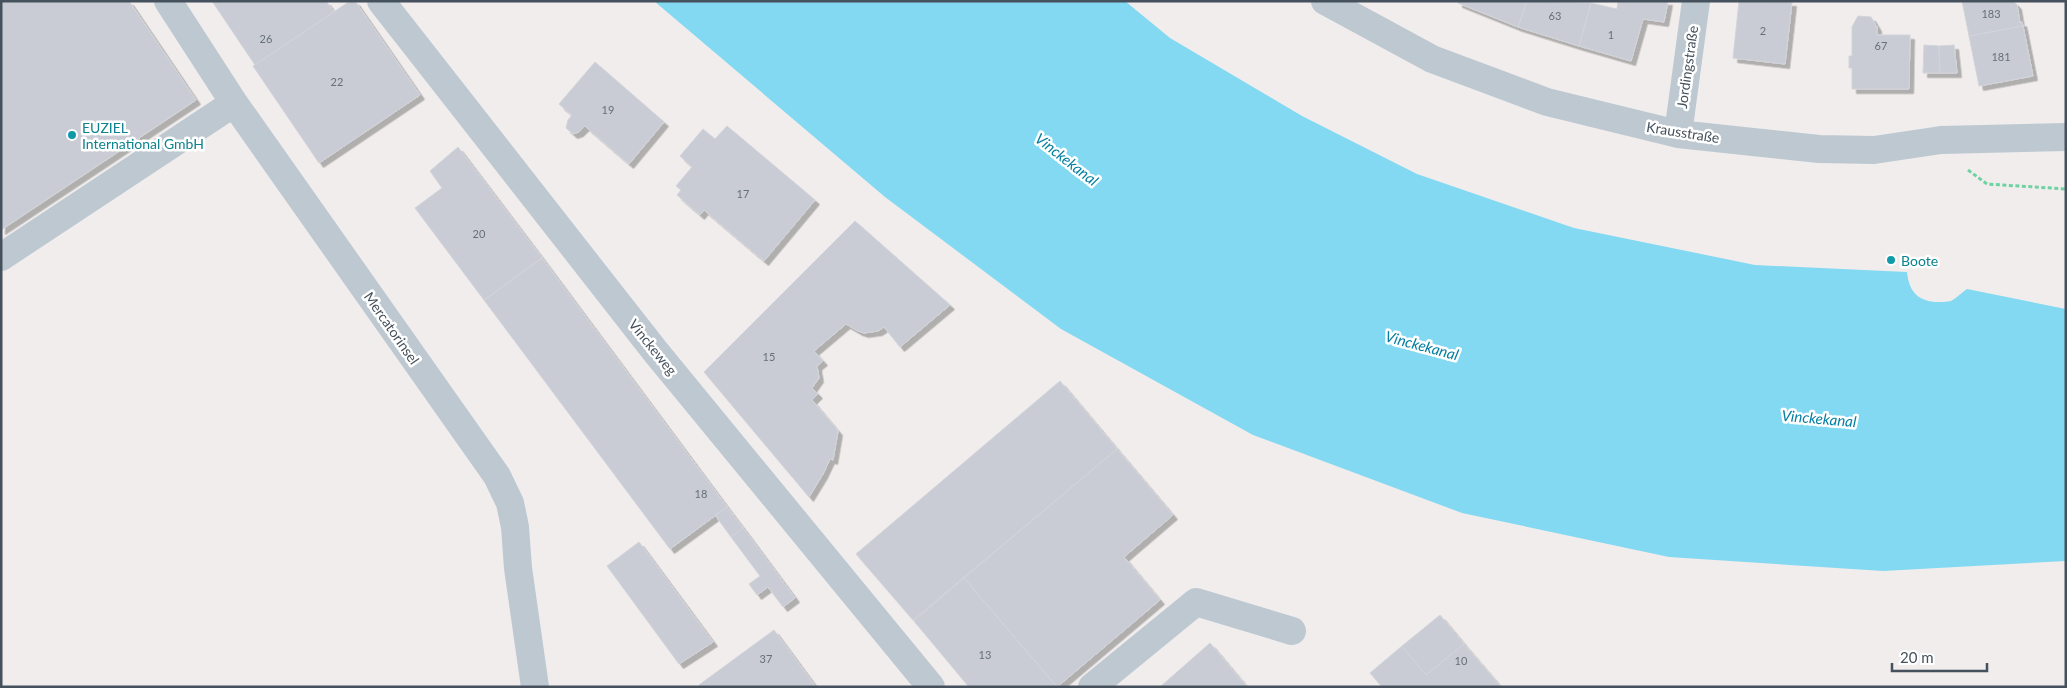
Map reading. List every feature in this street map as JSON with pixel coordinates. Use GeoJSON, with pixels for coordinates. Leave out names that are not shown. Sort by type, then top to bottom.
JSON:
{"type":"FeatureCollection","features":[{"type":"Feature","properties":{"kind":"street","name":"Mercatorinsel"},"geometry":{"type":"LineString","coordinates":[[168,1],[234,103],[497,476],[510,503],[515,527],[518,568],[535,687]]}},
{"type":"Feature","properties":{"kind":"street","name":"Vinckeweg"},"geometry":{"type":"LineString","coordinates":[[381,1],[655,351],[931,687]]}},
{"type":"Feature","properties":{"kind":"street","name":"Krausstraße"},"geometry":{"type":"LineString","coordinates":[[1325,1],[1432,59],[1547,102],[1678,134],[1828,149],[1874,150],[1941,140],[2066,137]]}},
{"type":"Feature","properties":{"kind":"street","name":"Jordingstraße"},"geometry":{"type":"LineString","coordinates":[[1678,134],[1696,1]]}},
{"type":"Feature","properties":{"kind":"street"},"geometry":{"type":"LineString","coordinates":[[1,257],[234,103]]}},
{"type":"Feature","properties":{"kind":"street"},"geometry":{"type":"LineString","coordinates":[[1092,687],[1196,602],[1292,632]]}},
{"type":"Feature","properties":{"kind":"path"},"geometry":{"type":"LineString","coordinates":[[1941,140],[1966,168],[1987,184],[2066,189]]}},
{"type":"Feature","properties":{"kind":"water","name":"Vinckekanal"},"geometry":{"type":"Polygon","coordinates":[[[654,1],[1125,1],[1170,38],[1302,116],[1417,174],[1574,228],[1755,265],[1907,272],[1912,289],[1918,296],[1928,301],[1951,301],[1967,289],[2066,309],[2066,561],[1883,571],[1669,557],[1462,513],[1253,435],[1061,329],[885,197],[654,1]]]}},
{"type":"Feature","properties":{"kind":"building","name":"EUZIEL International GmbH"},"geometry":{"type":"Polygon","coordinates":[[[1,1],[129,1],[196,100],[1,230],[1,1]]]}},
{"type":"Feature","properties":{"kind":"building"},"geometry":{"type":"Polygon","coordinates":[[[212,1],[326,1],[334,12],[255,65],[212,1]]]}},
{"type":"Feature","properties":{"kind":"building"},"geometry":{"type":"Polygon","coordinates":[[[350,1],[355,1],[420,95],[319,163],[253,66],[350,1]]]}},
{"type":"Feature","properties":{"kind":"building"},"geometry":{"type":"Polygon","coordinates":[[[1458,1],[1527,1],[1518,27],[1458,3],[1458,1]]]}},
{"type":"Feature","properties":{"kind":"building"},"geometry":{"type":"Polygon","coordinates":[[[1527,1],[1591,3],[1579,46],[1518,27],[1527,1]]]}},
{"type":"Feature","properties":{"kind":"building"},"geometry":{"type":"Polygon","coordinates":[[[1618,1],[1668,1],[1664,22],[1643,19],[1631,61],[1579,46],[1591,3],[1617,9],[1618,1]]]}},
{"type":"Feature","properties":{"kind":"building"},"geometry":{"type":"Polygon","coordinates":[[[1739,1],[1792,2],[1785,64],[1733,58],[1739,1]]]}},
{"type":"Feature","properties":{"kind":"building"},"geometry":{"type":"Polygon","coordinates":[[[1962,1],[2013,1],[2017,5],[2020,23],[2022,22],[2023,26],[1969,36],[1962,1]]]}},
{"type":"Feature","properties":{"kind":"building"},"geometry":{"type":"Polygon","coordinates":[[[1858,16],[1871,17],[1877,27],[1877,35],[1910,35],[1909,89],[1852,89],[1852,68],[1849,68],[1849,56],[1852,56],[1852,27],[1858,16]]]}},
{"type":"Feature","properties":{"kind":"building"},"geometry":{"type":"Polygon","coordinates":[[[2023,26],[2033,76],[1979,86],[1969,36],[2023,26]]]}},
{"type":"Feature","properties":{"kind":"building"},"geometry":{"type":"Polygon","coordinates":[[[1924,45],[1939,46],[1940,73],[1923,73],[1924,45]]]}},
{"type":"Feature","properties":{"kind":"building"},"geometry":{"type":"Polygon","coordinates":[[[1954,45],[1957,73],[1940,73],[1939,46],[1954,45]]]}},
{"type":"Feature","properties":{"kind":"building"},"geometry":{"type":"Polygon","coordinates":[[[595,62],[664,122],[629,164],[585,126],[579,132],[573,134],[566,128],[568,120],[572,115],[559,104],[595,62]]]}},
{"type":"Feature","properties":{"kind":"building"},"geometry":{"type":"Polygon","coordinates":[[[727,126],[815,200],[764,261],[704,210],[700,215],[677,195],[681,190],[676,186],[692,167],[680,156],[703,129],[715,139],[727,126]]]}},
{"type":"Feature","properties":{"kind":"building"},"geometry":{"type":"Polygon","coordinates":[[[458,147],[542,258],[484,300],[415,208],[442,188],[430,171],[458,147]]]}},
{"type":"Feature","properties":{"kind":"building"},"geometry":{"type":"Polygon","coordinates":[[[855,221],[950,305],[900,347],[884,327],[878,331],[864,333],[846,324],[814,351],[823,361],[817,366],[819,378],[812,388],[818,394],[812,400],[838,431],[833,460],[830,459],[809,497],[704,372],[855,221]]]}},
{"type":"Feature","properties":{"kind":"building"},"geometry":{"type":"Polygon","coordinates":[[[542,258],[727,507],[670,549],[484,300],[542,258]]]}},
{"type":"Feature","properties":{"kind":"building"},"geometry":{"type":"Polygon","coordinates":[[[1060,381],[1117,449],[913,620],[856,554],[1060,381]]]}},
{"type":"Feature","properties":{"kind":"building"},"geometry":{"type":"Polygon","coordinates":[[[1117,449],[1173,515],[1124,557],[1160,600],[1057,687],[964,578],[1117,449]]]}},
{"type":"Feature","properties":{"kind":"building"},"geometry":{"type":"Polygon","coordinates":[[[727,507],[743,528],[731,537],[715,515],[727,507]]]}},
{"type":"Feature","properties":{"kind":"building"},"geometry":{"type":"Polygon","coordinates":[[[743,528],[795,598],[783,607],[768,587],[757,595],[749,584],[760,576],[731,537],[743,528]]]}},
{"type":"Feature","properties":{"kind":"building"},"geometry":{"type":"Polygon","coordinates":[[[639,542],[713,642],[679,664],[607,566],[639,542]]]}},
{"type":"Feature","properties":{"kind":"building"},"geometry":{"type":"Polygon","coordinates":[[[964,578],[1057,687],[969,687],[914,621],[964,578]]]}},
{"type":"Feature","properties":{"kind":"building"},"geometry":{"type":"Polygon","coordinates":[[[1440,615],[1464,644],[1426,675],[1402,646],[1440,615]]]}},
{"type":"Feature","properties":{"kind":"building"},"geometry":{"type":"Polygon","coordinates":[[[774,630],[816,687],[700,687],[699,685],[774,630]]]}},
{"type":"Feature","properties":{"kind":"building"},"geometry":{"type":"Polygon","coordinates":[[[1210,643],[1247,687],[1160,687],[1210,643]]]}},
{"type":"Feature","properties":{"kind":"building"},"geometry":{"type":"Polygon","coordinates":[[[1464,644],[1501,687],[1382,687],[1370,673],[1402,646],[1426,675],[1464,644]]]}},
{"type":"Feature","properties":{"kind":"place","name":"EUZIEL International GmbH"},"geometry":{"type":"Point","coordinates":[72,135]}},
{"type":"Feature","properties":{"kind":"place","name":"Boote"},"geometry":{"type":"Point","coordinates":[1891,260]}}]}
